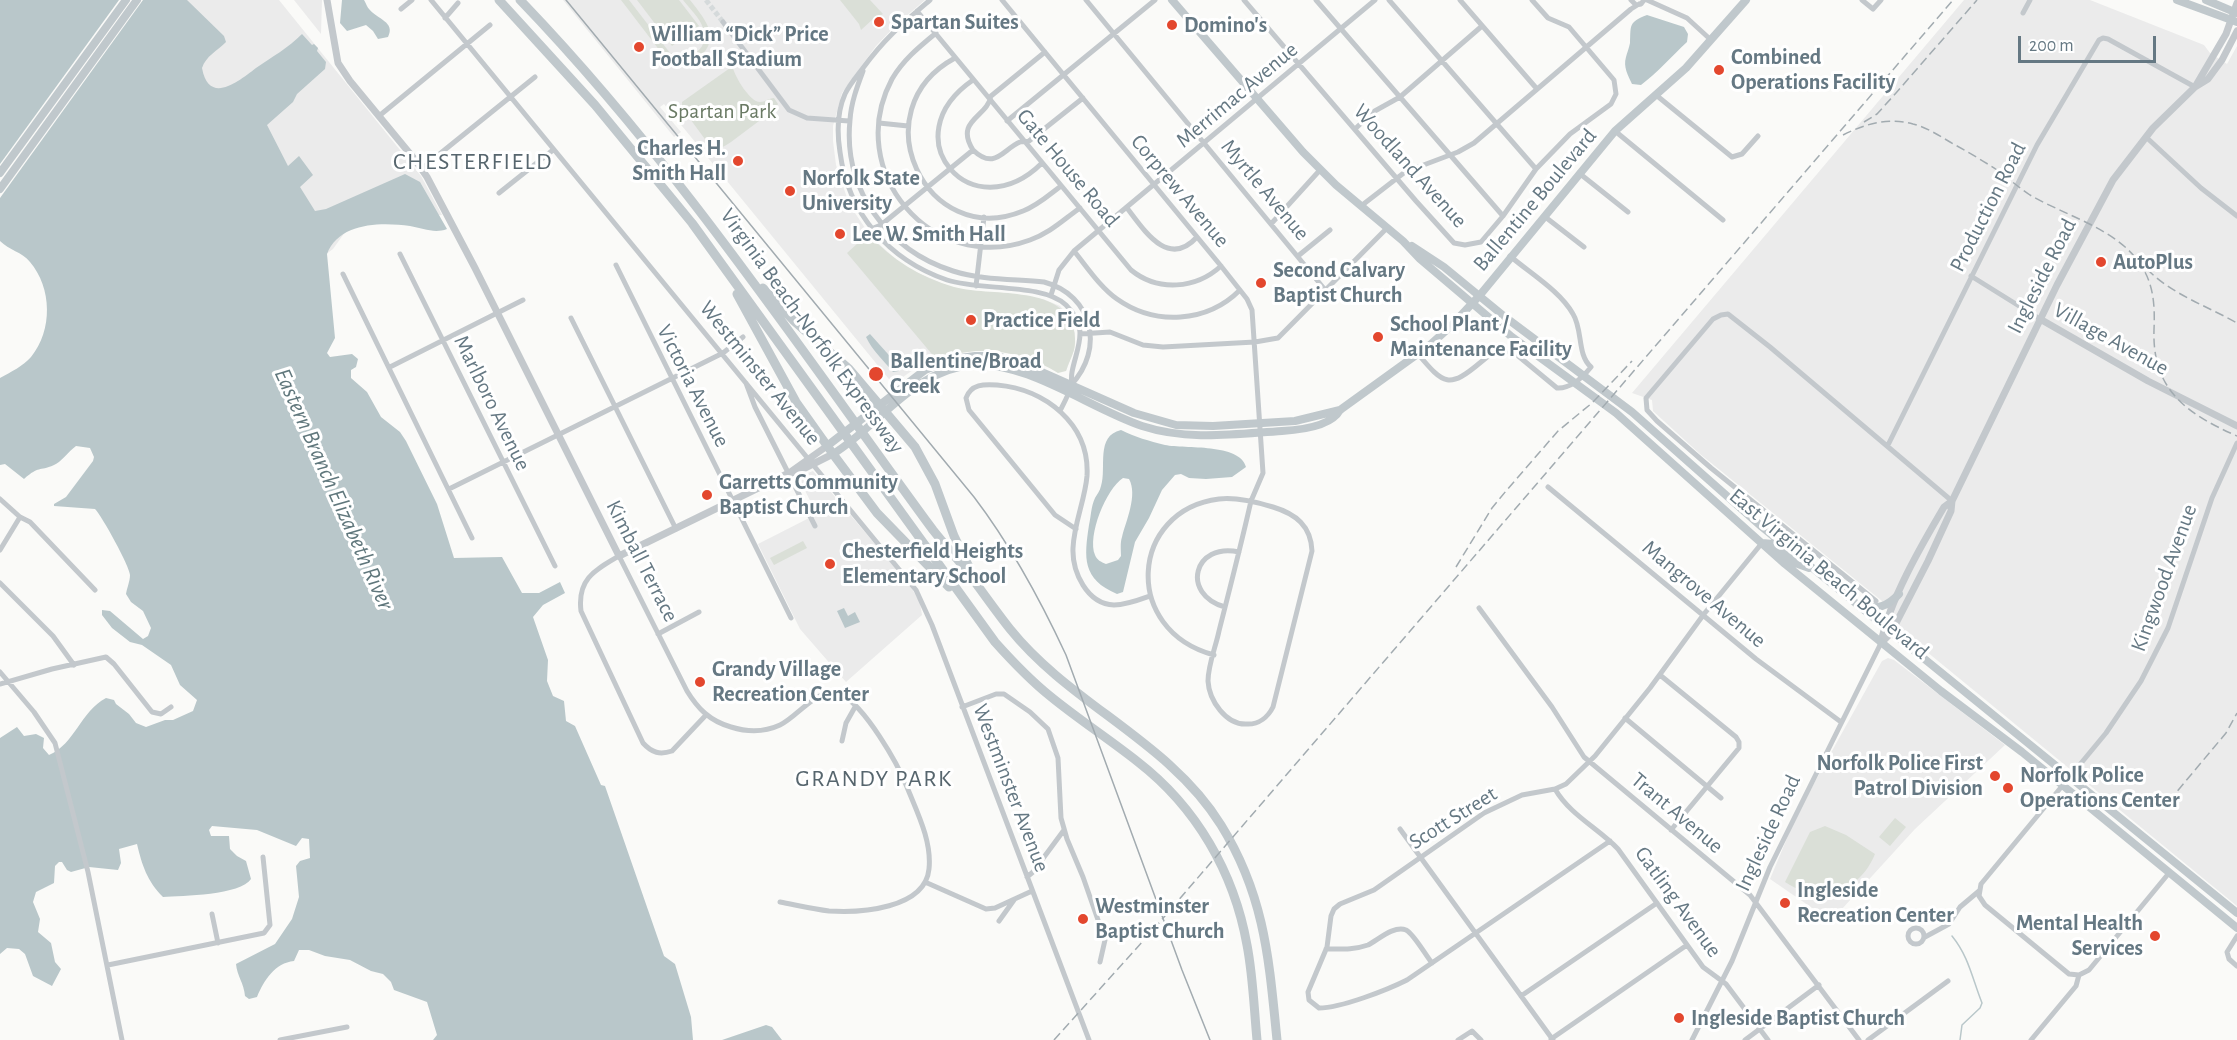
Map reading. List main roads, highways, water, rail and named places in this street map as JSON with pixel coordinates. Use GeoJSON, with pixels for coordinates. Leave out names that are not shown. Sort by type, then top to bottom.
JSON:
{"type":"FeatureCollection","features":[{"type":"Feature","properties":{"kind":"highway","name":"Virginia Beach-Norfolk Expressway"},"geometry":{"type":"LineString","coordinates":[[499,0],[618,131],[724,267],[995,642],[1036,685],[1151,773],[1174,796],[1207,839],[1225,871],[1247,944],[1257,1040]]}},
{"type":"Feature","properties":{"kind":"highway","name":"Virginia Beach-Norfolk Expressway"},"geometry":{"type":"LineString","coordinates":[[520,0],[575,59],[642,137],[737,260],[937,534],[1010,629],[1037,659],[1063,682],[1169,763],[1198,793],[1221,824],[1239,855],[1256,898],[1264,930],[1276,1040]]}},
{"type":"Feature","properties":{"kind":"highway"},"geometry":{"type":"LineString","coordinates":[[737,260],[793,320],[849,369],[921,456],[935,484],[965,560],[1010,629]]}},
{"type":"Feature","properties":{"kind":"highway"},"geometry":{"type":"LineString","coordinates":[[724,267],[796,402],[830,450],[877,513],[953,592],[995,642]]}},
{"type":"Feature","properties":{"kind":"main road"},"geometry":{"type":"LineString","coordinates":[[0,173],[126,0]]}},
{"type":"Feature","properties":{"kind":"main road"},"geometry":{"type":"LineString","coordinates":[[0,189],[137,0]]}},
{"type":"Feature","properties":{"kind":"main road","name":"East Virginia Beach Boulevard"},"geometry":{"type":"LineString","coordinates":[[1172,0],[1320,170],[1403,241],[1420,260],[1512,337],[1594,395],[1649,441],[1762,543],[1881,643],[2062,785],[2237,928]]}},
{"type":"Feature","properties":{"kind":"main road","name":"Ballentine Boulevard"},"geometry":{"type":"LineString","coordinates":[[830,450],[854,440],[883,408],[930,367],[953,359],[975,356],[997,356],[1019,362],[1070,389],[1134,414],[1166,423],[1260,428],[1340,410],[1418,354],[1451,326],[1472,304],[1615,131],[1686,68],[1746,0]]}},
{"type":"Feature","properties":{"kind":"main road"},"geometry":{"type":"LineString","coordinates":[[2177,0],[2235,17]]}},
{"type":"Feature","properties":{"kind":"main road"},"geometry":{"type":"LineString","coordinates":[[2206,0],[2235,17]]}},
{"type":"Feature","properties":{"kind":"main road","name":"East Virginia Beach Boulevard"},"geometry":{"type":"LineString","coordinates":[[1403,241],[1431,257],[1574,366],[1656,433],[1813,569],[2237,913]]}},
{"type":"Feature","properties":{"kind":"main road"},"geometry":{"type":"LineString","coordinates":[[1760,525],[1762,543],[1773,544],[1795,563],[1813,569]]}},
{"type":"Feature","properties":{"kind":"main road"},"geometry":{"type":"LineString","coordinates":[[1860,607],[1885,606],[1899,594]]}},
{"type":"Feature","properties":{"kind":"water","name":"Eastern Branch Elizabeth River"},"geometry":{"type":"Polygon","coordinates":[[[0,0],[187,0],[224,36],[226,42],[209,57],[202,68],[211,86],[218,88],[241,79],[302,34],[318,48],[317,51],[326,62],[325,69],[267,125],[288,166],[299,156],[313,175],[300,187],[315,211],[326,209],[405,174],[420,182],[447,229],[433,231],[387,224],[362,226],[341,236],[333,243],[327,254],[335,338],[327,353],[330,357],[352,354],[358,359],[356,367],[351,370],[351,378],[367,392],[381,417],[400,432],[406,441],[437,504],[454,558],[502,557],[522,593],[539,593],[560,582],[565,593],[543,605],[533,617],[548,660],[547,681],[553,696],[564,701],[566,721],[575,726],[601,785],[605,786],[664,956],[675,964],[691,1017],[693,1040],[433,1040],[437,1035],[427,1002],[394,990],[391,982],[383,974],[371,971],[350,960],[325,956],[309,950],[299,950],[294,961],[287,962],[276,969],[263,984],[257,997],[249,999],[245,996],[236,964],[275,944],[292,919],[299,897],[296,866],[300,861],[310,858],[309,839],[302,838],[296,846],[257,830],[212,826],[209,830],[211,836],[229,836],[230,849],[246,861],[251,879],[236,888],[224,891],[163,897],[146,872],[137,844],[119,849],[121,863],[118,870],[89,867],[71,872],[62,862],[59,862],[55,866],[54,883],[36,892],[33,902],[40,919],[38,932],[51,943],[55,962],[61,969],[52,986],[33,976],[25,954],[19,949],[7,948],[0,954],[0,738],[17,727],[24,736],[36,734],[44,738],[43,748],[49,755],[58,750],[72,736],[90,711],[106,698],[114,700],[136,723],[146,727],[165,720],[173,720],[193,711],[197,700],[180,685],[171,665],[142,645],[130,642],[112,628],[102,615],[102,610],[110,611],[143,639],[148,636],[151,628],[143,611],[131,602],[126,594],[130,577],[129,570],[99,514],[95,509],[54,506],[66,497],[93,461],[94,457],[90,448],[76,446],[56,464],[36,470],[24,479],[5,464],[0,465],[0,378],[21,366],[31,357],[43,334],[47,309],[43,284],[37,272],[27,259],[0,241],[0,0]]]}},
{"type":"Feature","properties":{"kind":"water"},"geometry":{"type":"Polygon","coordinates":[[[342,0],[364,0],[372,12],[388,24],[390,32],[388,37],[378,39],[366,25],[347,31],[340,23],[342,0]]]}},
{"type":"Feature","properties":{"kind":"water"},"geometry":{"type":"Polygon","coordinates":[[[1647,15],[1684,27],[1688,34],[1687,42],[1641,85],[1632,84],[1625,64],[1631,29],[1636,20],[1647,15]]]}},
{"type":"Feature","properties":{"kind":"water"},"geometry":{"type":"Polygon","coordinates":[[[870,334],[896,363],[899,371],[893,372],[875,351],[866,337],[870,334]]]}},
{"type":"Feature","properties":{"kind":"water"},"geometry":{"type":"Polygon","coordinates":[[[1121,430],[1165,445],[1223,451],[1242,459],[1246,467],[1232,477],[1206,479],[1175,475],[1162,490],[1135,542],[1123,592],[1117,594],[1097,582],[1091,574],[1086,557],[1092,508],[1103,479],[1105,446],[1113,433],[1121,430]],[[1123,478],[1110,492],[1096,525],[1093,547],[1095,555],[1099,561],[1106,564],[1118,560],[1121,556],[1121,539],[1132,500],[1129,479],[1123,478]]]}},
{"type":"Feature","properties":{"kind":"water"},"geometry":{"type":"Polygon","coordinates":[[[844,608],[848,616],[855,612],[860,622],[845,628],[837,611],[844,608]]]}},
{"type":"Feature","properties":{"kind":"water"},"geometry":{"type":"Polygon","coordinates":[[[766,1025],[772,1027],[782,1040],[722,1040],[766,1025]]]}},
{"type":"Feature","properties":{"kind":"waterway"},"geometry":{"type":"LineString","coordinates":[[1952,936],[1966,960],[1982,1003],[1980,1008],[1962,1025],[1960,1040]]}},
{"type":"Feature","properties":{"kind":"tunnel"},"geometry":{"type":"LineString","coordinates":[[706,0],[723,22]]}},
{"type":"Feature","properties":{"kind":"tram line"},"geometry":{"type":"LineString","coordinates":[[566,0],[974,497],[1013,554],[1066,655],[1210,1040]]}},
{"type":"Feature","properties":{"kind":"railway"},"geometry":{"type":"LineString","coordinates":[[1054,1040],[1152,931],[1953,0]]}},
{"type":"Feature","properties":{"kind":"railway"},"geometry":{"type":"LineString","coordinates":[[1864,122],[1877,114],[1977,0]]}},
{"type":"Feature","properties":{"kind":"railway"},"geometry":{"type":"LineString","coordinates":[[1843,135],[1868,125],[1895,121],[1923,127],[1991,166],[2030,195],[2088,223],[2116,240],[2138,261],[2150,285],[2154,303],[2155,351],[2159,369],[2166,384],[2188,409],[2237,436]]}},
{"type":"Feature","properties":{"kind":"railway"},"geometry":{"type":"LineString","coordinates":[[2147,269],[2178,293],[2237,323]]}},
{"type":"Feature","properties":{"kind":"railway"},"geometry":{"type":"LineString","coordinates":[[1456,567],[1492,508],[1506,491],[1558,431],[1592,403],[1632,361]]}},
{"type":"Feature","properties":{"kind":"railway"},"geometry":{"type":"LineString","coordinates":[[2169,801],[2226,733],[2237,713]]}},
{"type":"Feature","properties":{"kind":"place","name":"Spartan Suites"},"geometry":{"type":"Point","coordinates":[879,22]}},
{"type":"Feature","properties":{"kind":"place","name":"Domino's"},"geometry":{"type":"Point","coordinates":[1172,25]}},
{"type":"Feature","properties":{"kind":"place","name":"William “Dick” Price Football Stadium"},"geometry":{"type":"Point","coordinates":[639,47]}},
{"type":"Feature","properties":{"kind":"place","name":"Combined Operations Facility"},"geometry":{"type":"Point","coordinates":[1719,70]}},
{"type":"Feature","properties":{"kind":"place","name":"Charles H. Smith Hall"},"geometry":{"type":"Point","coordinates":[738,161]}},
{"type":"Feature","properties":{"kind":"place","name":"Norfolk State University"},"geometry":{"type":"Point","coordinates":[790,191]}},
{"type":"Feature","properties":{"kind":"place","name":"Lee W. Smith Hall"},"geometry":{"type":"Point","coordinates":[840,234]}},
{"type":"Feature","properties":{"kind":"place","name":"AutoPlus"},"geometry":{"type":"Point","coordinates":[2101,262]}},
{"type":"Feature","properties":{"kind":"place","name":"Second Calvary Baptist Church"},"geometry":{"type":"Point","coordinates":[1261,283]}},
{"type":"Feature","properties":{"kind":"place","name":"Practice Field"},"geometry":{"type":"Point","coordinates":[971,320]}},
{"type":"Feature","properties":{"kind":"place","name":"School Plant / Maintenance Facility"},"geometry":{"type":"Point","coordinates":[1378,337]}},
{"type":"Feature","properties":{"kind":"place","name":"Ballentine/Broad Creek"},"geometry":{"type":"Point","coordinates":[876,374]}},
{"type":"Feature","properties":{"kind":"place","name":"Garretts Community Baptist Church"},"geometry":{"type":"Point","coordinates":[707,495]}},
{"type":"Feature","properties":{"kind":"place","name":"Chesterfield Heights Elementary School"},"geometry":{"type":"Point","coordinates":[830,564]}},
{"type":"Feature","properties":{"kind":"place","name":"Grandy Village Recreation Center"},"geometry":{"type":"Point","coordinates":[700,682]}},
{"type":"Feature","properties":{"kind":"place","name":"Norfolk Police First Patrol Division"},"geometry":{"type":"Point","coordinates":[1995,776]}},
{"type":"Feature","properties":{"kind":"place","name":"Norfolk Police Operations Center"},"geometry":{"type":"Point","coordinates":[2008,788]}},
{"type":"Feature","properties":{"kind":"place","name":"Ingleside Recreation Center"},"geometry":{"type":"Point","coordinates":[1785,903]}},
{"type":"Feature","properties":{"kind":"place","name":"Westminster Baptist Church"},"geometry":{"type":"Point","coordinates":[1083,919]}},
{"type":"Feature","properties":{"kind":"place","name":"Mental Health Services"},"geometry":{"type":"Point","coordinates":[2155,936]}},
{"type":"Feature","properties":{"kind":"place","name":"Ingleside Baptist Church"},"geometry":{"type":"Point","coordinates":[1679,1018]}},
{"type":"Feature","properties":{"kind":"district","name":"CHESTERFIELD"},"geometry":{"type":"Point","coordinates":[473,162]}},
{"type":"Feature","properties":{"kind":"district","name":"GRANDY PARK"},"geometry":{"type":"Point","coordinates":[874,779]}},
{"type":"Feature","properties":{"kind":"park label","name":"Spartan Park"},"geometry":{"type":"Point","coordinates":[722,111]}}]}
